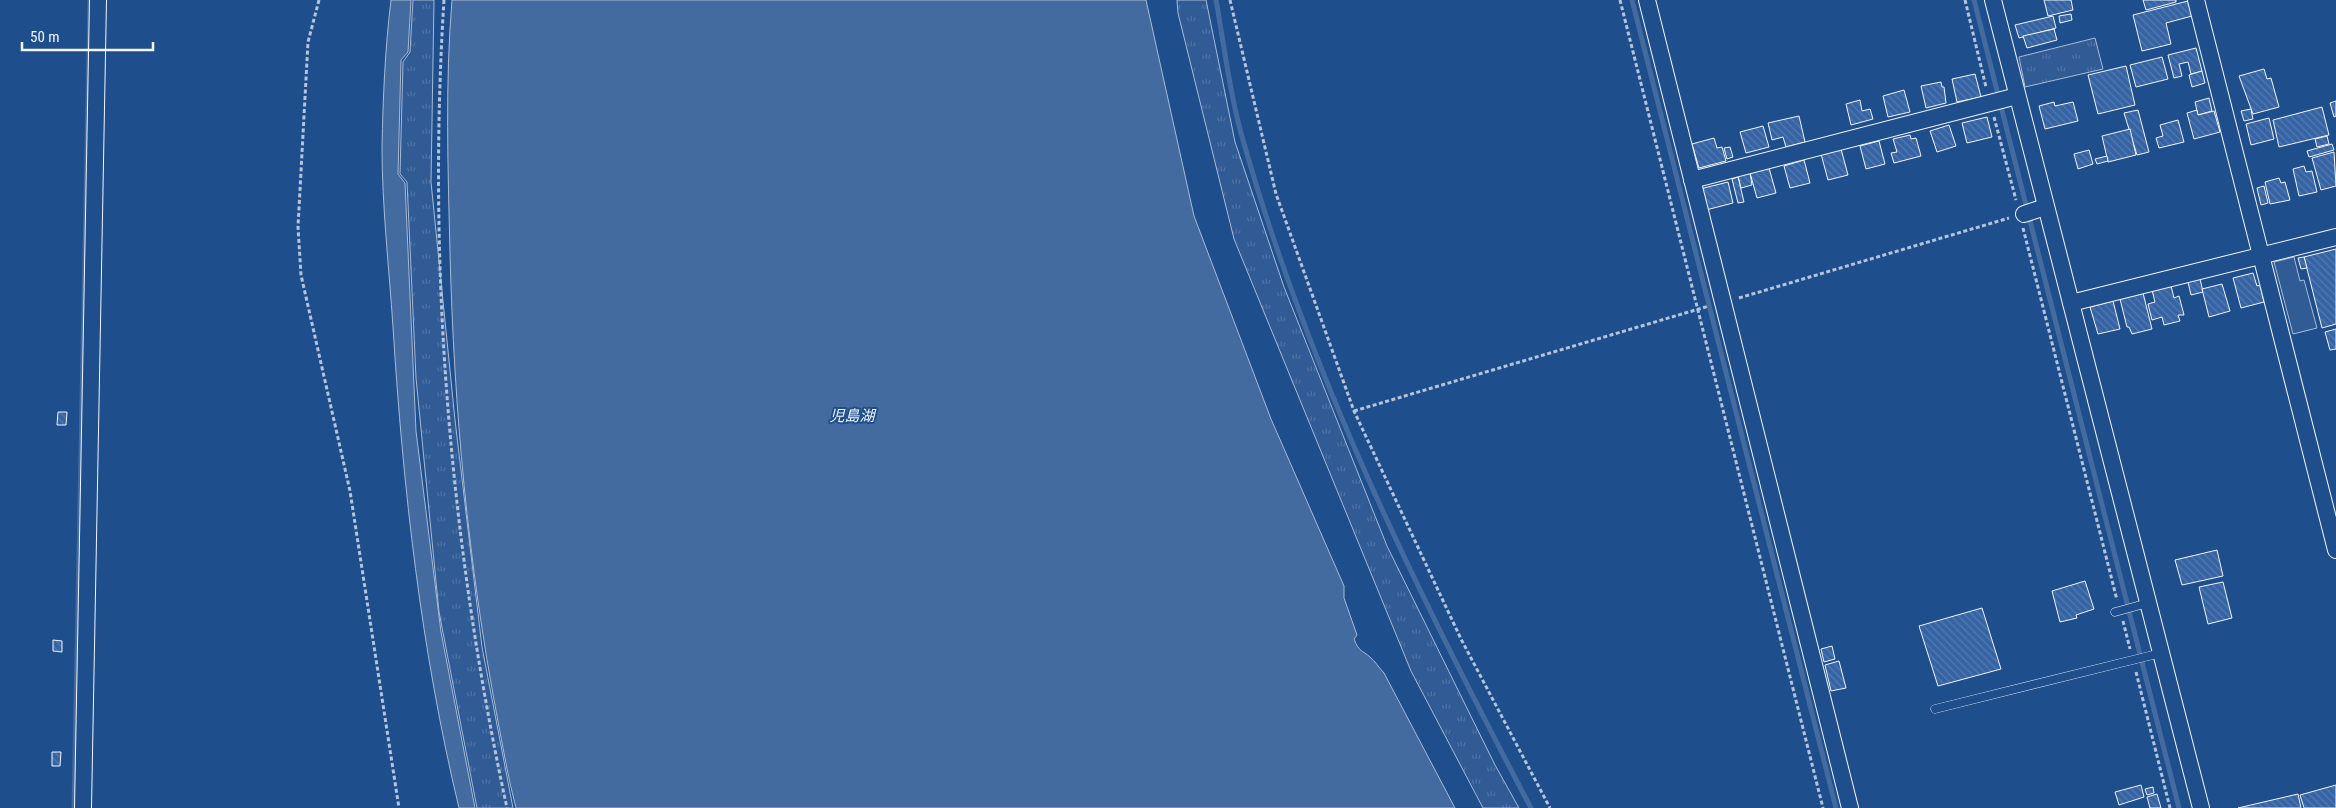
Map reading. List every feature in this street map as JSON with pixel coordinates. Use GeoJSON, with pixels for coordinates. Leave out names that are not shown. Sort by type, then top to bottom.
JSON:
{"type":"FeatureCollection","features":[{"type":"Feature","properties":{"kind":"street"},"geometry":{"type":"LineString","coordinates":[[83,808],[98,0]]}},
{"type":"Feature","properties":{"kind":"street"},"geometry":{"type":"LineString","coordinates":[[1647,0],[1850,808]]}},
{"type":"Feature","properties":{"kind":"street"},"geometry":{"type":"LineString","coordinates":[[1993,0],[2002,100],[2032,211],[2071,303],[2154,655],[2200,808]]}},
{"type":"Feature","properties":{"kind":"street"},"geometry":{"type":"LineString","coordinates":[[2196,0],[2260,256],[2334,531],[2336,550]]}},
{"type":"Feature","properties":{"kind":"street"},"geometry":{"type":"LineString","coordinates":[[1692,180],[2002,100]]}},
{"type":"Feature","properties":{"kind":"street"},"geometry":{"type":"LineString","coordinates":[[2071,303],[2336,236]]}},
{"type":"Feature","properties":{"kind":"lane"},"geometry":{"type":"LineString","coordinates":[[2120,610],[2142,605]]}},
{"type":"Feature","properties":{"kind":"lane"},"geometry":{"type":"LineString","coordinates":[[1935,708],[2154,655]]}},
{"type":"Feature","properties":{"kind":"path"},"geometry":{"type":"LineString","coordinates":[[319,0],[308,42],[298,254],[301,275],[350,491],[399,808]]}},
{"type":"Feature","properties":{"kind":"path"},"geometry":{"type":"LineString","coordinates":[[444,0],[438,167],[443,357],[462,538],[478,657],[507,808]]}},
{"type":"Feature","properties":{"kind":"path"},"geometry":{"type":"LineString","coordinates":[[1230,0],[1276,194],[1354,410],[1461,639],[1550,808]]}},
{"type":"Feature","properties":{"kind":"path"},"geometry":{"type":"LineString","coordinates":[[1620,0],[1823,808]]}},
{"type":"Feature","properties":{"kind":"path"},"geometry":{"type":"LineString","coordinates":[[1965,0],[2002,100],[2032,211],[2120,610],[2135,659],[2170,808]]}},
{"type":"Feature","properties":{"kind":"path"},"geometry":{"type":"LineString","coordinates":[[1723,302],[2032,211]]}},
{"type":"Feature","properties":{"kind":"path"},"geometry":{"type":"LineString","coordinates":[[1354,410],[1704,307]]}},
{"type":"Feature","properties":{"kind":"green space"},"geometry":{"type":"Polygon","coordinates":[[[413,0],[434,0],[431,182],[455,420],[482,647],[513,808],[477,808],[439,612],[416,378],[407,182],[400,174],[403,62],[410,52],[413,0]]]}},
{"type":"Feature","properties":{"kind":"green space"},"geometry":{"type":"Polygon","coordinates":[[[1177,0],[1206,0],[1235,142],[1284,287],[1387,546],[1495,765],[1519,808],[1483,808],[1411,671],[1234,239],[1178,13],[1177,0]]]}},
{"type":"Feature","properties":{"kind":"green space"},"geometry":{"type":"Polygon","coordinates":[[[2095,38],[2103,69],[2025,87],[2019,57],[2095,38]]]}},
{"type":"Feature","properties":{"kind":"shaded area"},"geometry":{"type":"Polygon","coordinates":[[[2294,257],[2300,281],[2304,280],[2317,328],[2293,334],[2274,262],[2294,257]]]}},
{"type":"Feature","properties":{"kind":"water"},"geometry":{"type":"Polygon","coordinates":[[[391,0],[411,0],[408,52],[401,60],[398,174],[405,183],[416,431],[441,632],[475,808],[459,808],[434,689],[408,508],[397,387],[382,169],[382,129],[391,0]]]}},
{"type":"Feature","properties":{"kind":"water","name":"児島湖"},"geometry":{"type":"Polygon","coordinates":[[[452,0],[1146,0],[1194,216],[1271,419],[1344,586],[1344,598],[1357,635],[1354,639],[1359,649],[1372,659],[1384,673],[1455,808],[516,808],[497,716],[478,601],[470,543],[459,428],[452,311],[448,158],[448,63],[452,0]]]}},
{"type":"Feature","properties":{"kind":"building"},"geometry":{"type":"Polygon","coordinates":[[[2044,0],[2071,0],[2073,10],[2048,16],[2044,0]]]}},
{"type":"Feature","properties":{"kind":"building"},"geometry":{"type":"Polygon","coordinates":[[[2143,0],[2176,0],[2176,2],[2146,10],[2143,0]]]}},
{"type":"Feature","properties":{"kind":"building"},"geometry":{"type":"Polygon","coordinates":[[[2188,1],[2192,16],[2166,23],[2171,44],[2142,51],[2133,15],[2188,1]]]}},
{"type":"Feature","properties":{"kind":"building"},"geometry":{"type":"Polygon","coordinates":[[[2071,14],[2072,20],[2060,23],[2059,16],[2071,14]]]}},
{"type":"Feature","properties":{"kind":"building"},"geometry":{"type":"Polygon","coordinates":[[[2053,16],[2056,28],[2019,38],[2015,25],[2053,16]]]}},
{"type":"Feature","properties":{"kind":"building"},"geometry":{"type":"Polygon","coordinates":[[[2054,29],[2057,40],[2027,48],[2023,36],[2054,29]]]}},
{"type":"Feature","properties":{"kind":"building"},"geometry":{"type":"Polygon","coordinates":[[[2196,48],[2202,71],[2191,74],[2188,62],[2179,64],[2182,76],[2174,78],[2168,55],[2196,48]]]}},
{"type":"Feature","properties":{"kind":"building"},"geometry":{"type":"Polygon","coordinates":[[[2162,57],[2168,79],[2136,87],[2130,65],[2162,57]]]}},
{"type":"Feature","properties":{"kind":"building"},"geometry":{"type":"Polygon","coordinates":[[[2126,66],[2135,105],[2098,114],[2088,75],[2126,66]]]}},
{"type":"Feature","properties":{"kind":"building"},"geometry":{"type":"Polygon","coordinates":[[[2264,69],[2267,79],[2271,78],[2279,107],[2253,114],[2239,76],[2264,69]]]}},
{"type":"Feature","properties":{"kind":"building"},"geometry":{"type":"Polygon","coordinates":[[[2202,71],[2205,83],[2192,87],[2189,75],[2202,71]]]}},
{"type":"Feature","properties":{"kind":"building"},"geometry":{"type":"Polygon","coordinates":[[[1975,74],[1981,97],[1957,102],[1952,79],[1975,74]]]}},
{"type":"Feature","properties":{"kind":"building"},"geometry":{"type":"Polygon","coordinates":[[[1941,82],[1942,87],[1944,87],[1946,103],[1926,108],[1921,86],[1941,82]]]}},
{"type":"Feature","properties":{"kind":"building"},"geometry":{"type":"Polygon","coordinates":[[[1904,90],[1910,112],[1888,117],[1883,96],[1904,90]]]}},
{"type":"Feature","properties":{"kind":"building"},"geometry":{"type":"Polygon","coordinates":[[[2209,98],[2212,111],[2198,115],[2195,102],[2209,98]]]}},
{"type":"Feature","properties":{"kind":"building"},"geometry":{"type":"Polygon","coordinates":[[[1860,100],[1862,111],[1870,109],[1873,119],[1851,125],[1846,104],[1860,100]]]}},
{"type":"Feature","properties":{"kind":"building"},"geometry":{"type":"Polygon","coordinates":[[[2336,101],[2336,116],[2334,117],[2330,103],[2336,101]]]}},
{"type":"Feature","properties":{"kind":"building"},"geometry":{"type":"Polygon","coordinates":[[[2054,102],[2055,106],[2073,102],[2078,121],[2045,129],[2039,106],[2054,102]]]}},
{"type":"Feature","properties":{"kind":"building"},"geometry":{"type":"Polygon","coordinates":[[[2322,107],[2329,135],[2279,147],[2273,120],[2322,107]]]}},
{"type":"Feature","properties":{"kind":"building"},"geometry":{"type":"Polygon","coordinates":[[[2251,109],[2253,119],[2244,121],[2241,111],[2251,109]]]}},
{"type":"Feature","properties":{"kind":"building"},"geometry":{"type":"Polygon","coordinates":[[[2138,110],[2149,152],[2137,155],[2124,113],[2138,110]]]}},
{"type":"Feature","properties":{"kind":"building"},"geometry":{"type":"Polygon","coordinates":[[[2197,110],[2198,115],[2214,111],[2220,132],[2194,139],[2187,113],[2197,110]]]}},
{"type":"Feature","properties":{"kind":"building"},"geometry":{"type":"Polygon","coordinates":[[[1799,116],[1805,142],[1786,147],[1783,137],[1772,140],[1768,123],[1799,116]]]}},
{"type":"Feature","properties":{"kind":"building"},"geometry":{"type":"Polygon","coordinates":[[[1987,117],[1992,137],[1967,143],[1962,123],[1987,117]]]}},
{"type":"Feature","properties":{"kind":"building"},"geometry":{"type":"Polygon","coordinates":[[[2269,118],[2274,139],[2251,145],[2246,124],[2269,118]]]}},
{"type":"Feature","properties":{"kind":"building"},"geometry":{"type":"Polygon","coordinates":[[[2178,120],[2184,142],[2159,148],[2156,138],[2163,136],[2160,125],[2178,120]]]}},
{"type":"Feature","properties":{"kind":"building"},"geometry":{"type":"Polygon","coordinates":[[[1949,125],[1956,146],[1937,152],[1930,131],[1949,125]]]}},
{"type":"Feature","properties":{"kind":"building"},"geometry":{"type":"Polygon","coordinates":[[[1763,126],[1769,147],[1746,153],[1740,132],[1763,126]]]}},
{"type":"Feature","properties":{"kind":"building"},"geometry":{"type":"Polygon","coordinates":[[[2130,129],[2136,155],[2108,162],[2102,136],[2130,129]]]}},
{"type":"Feature","properties":{"kind":"building"},"geometry":{"type":"Polygon","coordinates":[[[1910,135],[1911,139],[1916,138],[1921,156],[1894,163],[1891,153],[1897,152],[1893,139],[1910,135]]]}},
{"type":"Feature","properties":{"kind":"building"},"geometry":{"type":"Polygon","coordinates":[[[2327,136],[2329,144],[2317,147],[2315,139],[2327,136]]]}},
{"type":"Feature","properties":{"kind":"building"},"geometry":{"type":"Polygon","coordinates":[[[1714,138],[1717,148],[1722,147],[1726,161],[1699,168],[1692,144],[1714,138]]]}},
{"type":"Feature","properties":{"kind":"building"},"geometry":{"type":"Polygon","coordinates":[[[1879,141],[1885,164],[1866,169],[1860,146],[1879,141]]]}},
{"type":"Feature","properties":{"kind":"building"},"geometry":{"type":"Polygon","coordinates":[[[2332,144],[2334,150],[2309,157],[2307,151],[2332,144]]]}},
{"type":"Feature","properties":{"kind":"building"},"geometry":{"type":"Polygon","coordinates":[[[1730,147],[1733,157],[1727,159],[1724,148],[1730,147]]]}},
{"type":"Feature","properties":{"kind":"building"},"geometry":{"type":"Polygon","coordinates":[[[1841,149],[1848,175],[1828,180],[1821,154],[1841,149]]]}},
{"type":"Feature","properties":{"kind":"building"},"geometry":{"type":"Polygon","coordinates":[[[2089,150],[2093,164],[2078,169],[2074,154],[2089,150]]]}},
{"type":"Feature","properties":{"kind":"building"},"geometry":{"type":"Polygon","coordinates":[[[2334,152],[2336,186],[2321,190],[2312,158],[2334,152]]]}},
{"type":"Feature","properties":{"kind":"building"},"geometry":{"type":"Polygon","coordinates":[[[2107,156],[2108,161],[2097,164],[2095,159],[2107,156]]]}},
{"type":"Feature","properties":{"kind":"building"},"geometry":{"type":"Polygon","coordinates":[[[1804,160],[1810,183],[1790,188],[1784,166],[1804,160]]]}},
{"type":"Feature","properties":{"kind":"building"},"geometry":{"type":"Polygon","coordinates":[[[2304,166],[2306,172],[2312,171],[2317,192],[2299,196],[2293,169],[2304,166]]]}},
{"type":"Feature","properties":{"kind":"building"},"geometry":{"type":"Polygon","coordinates":[[[1769,168],[1776,193],[1757,198],[1750,173],[1769,168]]]}},
{"type":"Feature","properties":{"kind":"building"},"geometry":{"type":"Polygon","coordinates":[[[1750,173],[1752,185],[1741,188],[1738,176],[1750,173]]]}},
{"type":"Feature","properties":{"kind":"building"},"geometry":{"type":"Polygon","coordinates":[[[1738,177],[1744,202],[1738,203],[1732,179],[1738,177]]]}},
{"type":"Feature","properties":{"kind":"building"},"geometry":{"type":"Polygon","coordinates":[[[2279,178],[2281,183],[2285,182],[2290,200],[2270,204],[2265,182],[2279,178]]]}},
{"type":"Feature","properties":{"kind":"building"},"geometry":{"type":"Polygon","coordinates":[[[1728,182],[1733,203],[1706,210],[1700,189],[1728,182]]]}},
{"type":"Feature","properties":{"kind":"building"},"geometry":{"type":"Polygon","coordinates":[[[2264,186],[2268,203],[2261,205],[2257,188],[2264,186]]]}},
{"type":"Feature","properties":{"kind":"building"},"geometry":{"type":"Polygon","coordinates":[[[2336,249],[2336,324],[2322,328],[2304,257],[2336,249]]]}},
{"type":"Feature","properties":{"kind":"building"},"geometry":{"type":"Polygon","coordinates":[[[2304,257],[2307,268],[2301,269],[2298,258],[2304,257]]]}},
{"type":"Feature","properties":{"kind":"building"},"geometry":{"type":"Polygon","coordinates":[[[2253,273],[2257,286],[2260,285],[2264,302],[2241,308],[2233,278],[2253,273]]]}},
{"type":"Feature","properties":{"kind":"building"},"geometry":{"type":"Polygon","coordinates":[[[2200,279],[2203,292],[2191,295],[2188,282],[2200,279]]]}},
{"type":"Feature","properties":{"kind":"building"},"geometry":{"type":"Polygon","coordinates":[[[2222,284],[2230,311],[2209,317],[2202,289],[2222,284]]]}},
{"type":"Feature","properties":{"kind":"building"},"geometry":{"type":"Polygon","coordinates":[[[2171,286],[2174,298],[2179,296],[2184,315],[2178,315],[2180,321],[2164,325],[2162,317],[2152,320],[2148,304],[2155,302],[2152,290],[2171,286]]]}},
{"type":"Feature","properties":{"kind":"building"},"geometry":{"type":"Polygon","coordinates":[[[2143,293],[2152,329],[2132,334],[2129,327],[2127,327],[2120,299],[2143,293]]]}},
{"type":"Feature","properties":{"kind":"building"},"geometry":{"type":"Polygon","coordinates":[[[2113,301],[2120,329],[2098,334],[2090,307],[2113,301]]]}},
{"type":"Feature","properties":{"kind":"building"},"geometry":{"type":"Polygon","coordinates":[[[2336,329],[2336,349],[2330,350],[2325,332],[2336,329]]]}},
{"type":"Feature","properties":{"kind":"building"},"geometry":{"type":"Polygon","coordinates":[[[58,412],[67,412],[66,425],[57,425],[58,412]]]}},
{"type":"Feature","properties":{"kind":"building"},"geometry":{"type":"Polygon","coordinates":[[[2217,550],[2223,576],[2182,585],[2175,560],[2217,550]]]}},
{"type":"Feature","properties":{"kind":"building"},"geometry":{"type":"Polygon","coordinates":[[[2085,581],[2094,609],[2076,615],[2077,618],[2060,622],[2052,591],[2085,581]]]}},
{"type":"Feature","properties":{"kind":"building"},"geometry":{"type":"Polygon","coordinates":[[[2223,582],[2232,618],[2208,624],[2199,587],[2223,582]]]}},
{"type":"Feature","properties":{"kind":"building"},"geometry":{"type":"Polygon","coordinates":[[[1982,608],[2001,669],[1938,686],[1919,626],[1982,608]]]}},
{"type":"Feature","properties":{"kind":"building"},"geometry":{"type":"Polygon","coordinates":[[[53,640],[62,641],[62,652],[53,651],[53,640]]]}},
{"type":"Feature","properties":{"kind":"building"},"geometry":{"type":"Polygon","coordinates":[[[1832,646],[1835,659],[1824,662],[1821,649],[1832,646]]]}},
{"type":"Feature","properties":{"kind":"building"},"geometry":{"type":"Polygon","coordinates":[[[1839,661],[1846,688],[1831,691],[1825,665],[1839,661]]]}},
{"type":"Feature","properties":{"kind":"building"},"geometry":{"type":"Polygon","coordinates":[[[52,752],[61,752],[60,766],[52,766],[52,752]]]}},
{"type":"Feature","properties":{"kind":"building"},"geometry":{"type":"Polygon","coordinates":[[[2141,785],[2144,797],[2119,805],[2115,792],[2141,785]]]}},
{"type":"Feature","properties":{"kind":"building"},"geometry":{"type":"Polygon","coordinates":[[[2336,785],[2336,808],[2304,808],[2300,795],[2336,785]]]}},
{"type":"Feature","properties":{"kind":"building"},"geometry":{"type":"Polygon","coordinates":[[[2153,787],[2154,793],[2147,795],[2145,789],[2153,787]]]}},
{"type":"Feature","properties":{"kind":"building"},"geometry":{"type":"Polygon","coordinates":[[[2157,794],[2161,808],[2150,808],[2147,797],[2157,794]]]}},
{"type":"Feature","properties":{"kind":"building"},"geometry":{"type":"Polygon","coordinates":[[[2298,794],[2301,808],[2238,808],[2298,794]]]}},
{"type":"Feature","properties":{"kind":"waterway"},"geometry":{"type":"LineString","coordinates":[[74,808],[90,0]]}},
{"type":"Feature","properties":{"kind":"waterway"},"geometry":{"type":"LineString","coordinates":[[1216,0],[1230,84],[1241,133],[1268,221],[1298,308],[1368,478],[1407,562],[1447,645],[1531,808]]}},
{"type":"Feature","properties":{"kind":"waterway"},"geometry":{"type":"LineString","coordinates":[[1632,0],[1836,808]]}},
{"type":"Feature","properties":{"kind":"waterway"},"geometry":{"type":"LineString","coordinates":[[1974,0],[2179,808]]}}]}
